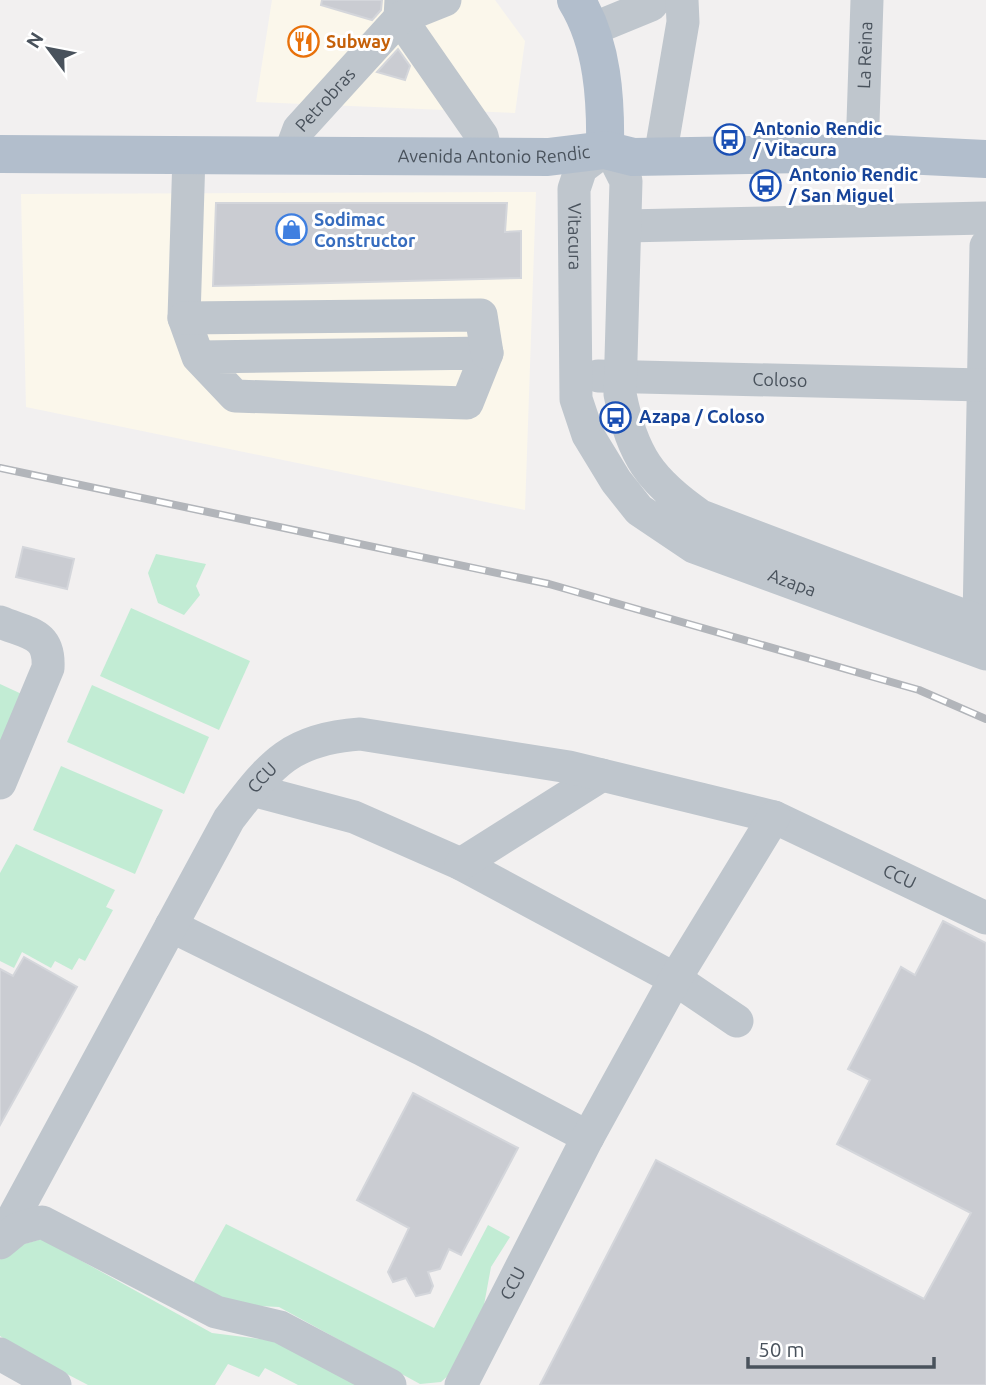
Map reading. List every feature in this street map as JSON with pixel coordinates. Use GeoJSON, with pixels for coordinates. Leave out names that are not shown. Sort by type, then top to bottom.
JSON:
{"type":"FeatureCollection","features":[{"type":"Feature","properties":{"kind":"main road"},"geometry":{"type":"LineString","coordinates":[[583,15],[601,76],[605,150]]}},
{"type":"Feature","properties":{"kind":"main road","name":"Avenida Antonio Rendic"},"geometry":{"type":"LineString","coordinates":[[0,154],[548,157],[605,150],[633,158],[862,153],[986,159]]}},
{"type":"Feature","properties":{"kind":"street","name":"Petrobras"},"geometry":{"type":"LineString","coordinates":[[289,156],[299,129],[400,9],[445,0]]}},
{"type":"Feature","properties":{"kind":"street","name":"La Reina"},"geometry":{"type":"LineString","coordinates":[[862,153],[867,0]]}},
{"type":"Feature","properties":{"kind":"street"},"geometry":{"type":"LineString","coordinates":[[583,15],[668,7],[660,158]]}},
{"type":"Feature","properties":{"kind":"street"},"geometry":{"type":"LineString","coordinates":[[400,9],[482,136],[487,157]]}},
{"type":"Feature","properties":{"kind":"street"},"geometry":{"type":"LineString","coordinates":[[605,150],[616,162],[626,181],[619,376]]}},
{"type":"Feature","properties":{"kind":"street","name":"Vitacura"},"geometry":{"type":"LineString","coordinates":[[605,150],[582,168],[574,189],[575,377],[576,399],[588,435],[616,481]]}},
{"type":"Feature","properties":{"kind":"street"},"geometry":{"type":"LineString","coordinates":[[184,318],[481,315],[487,353],[467,403],[235,396],[198,357],[184,318],[188,155]]}},
{"type":"Feature","properties":{"kind":"street"},"geometry":{"type":"LineString","coordinates":[[626,226],[986,218]]}},
{"type":"Feature","properties":{"kind":"street"},"geometry":{"type":"LineString","coordinates":[[984,622],[986,246]]}},
{"type":"Feature","properties":{"kind":"street"},"geometry":{"type":"LineString","coordinates":[[198,357],[487,353]]}},
{"type":"Feature","properties":{"kind":"street","name":"Azapa"},"geometry":{"type":"LineString","coordinates":[[619,376],[626,424],[643,463],[666,492],[701,516],[984,622]]}},
{"type":"Feature","properties":{"kind":"street","name":"Coloso"},"geometry":{"type":"LineString","coordinates":[[575,377],[984,385]]}},
{"type":"Feature","properties":{"kind":"street","name":"Azapa"},"geometry":{"type":"LineString","coordinates":[[616,481],[639,510],[694,547],[986,654]]}},
{"type":"Feature","properties":{"kind":"street"},"geometry":{"type":"LineString","coordinates":[[0,622],[41,640],[48,647],[48,668],[0,783]]}},
{"type":"Feature","properties":{"kind":"street","name":"CCU"},"geometry":{"type":"LineString","coordinates":[[0,1242],[229,819],[267,769],[292,751],[326,737],[360,734],[602,775],[774,817],[986,918]]}},
{"type":"Feature","properties":{"kind":"street"},"geometry":{"type":"LineString","coordinates":[[461,864],[602,775]]}},
{"type":"Feature","properties":{"kind":"street"},"geometry":{"type":"LineString","coordinates":[[252,789],[354,817],[461,864],[675,979],[737,1021]]}},
{"type":"Feature","properties":{"kind":"street","name":"CCU"},"geometry":{"type":"LineString","coordinates":[[461,1385],[588,1137],[675,979],[774,817]]}},
{"type":"Feature","properties":{"kind":"street"},"geometry":{"type":"LineString","coordinates":[[172,926],[421,1049],[588,1137]]}},
{"type":"Feature","properties":{"kind":"street","name":"CCU"},"geometry":{"type":"LineString","coordinates":[[0,1242],[17,1229],[42,1222],[216,1312],[280,1327],[390,1385]]}},
{"type":"Feature","properties":{"kind":"street"},"geometry":{"type":"LineString","coordinates":[[0,1354],[55,1385]]}},
{"type":"Feature","properties":{"kind":"shaded area"},"geometry":{"type":"Polygon","coordinates":[[[272,0],[495,0],[525,41],[515,113],[256,102],[272,0]]]}},
{"type":"Feature","properties":{"kind":"shaded area"},"geometry":{"type":"Polygon","coordinates":[[[536,192],[525,510],[26,407],[21,194],[536,192]]]}},
{"type":"Feature","properties":{"kind":"green space"},"geometry":{"type":"Polygon","coordinates":[[[156,554],[206,564],[196,586],[200,595],[184,615],[158,603],[148,573],[156,554]]]}},
{"type":"Feature","properties":{"kind":"green space"},"geometry":{"type":"Polygon","coordinates":[[[131,608],[250,661],[219,730],[100,676],[131,608]]]}},
{"type":"Feature","properties":{"kind":"green space"},"geometry":{"type":"Polygon","coordinates":[[[0,684],[26,696],[0,751],[0,684]]]}},
{"type":"Feature","properties":{"kind":"green space"},"geometry":{"type":"Polygon","coordinates":[[[92,685],[209,737],[184,794],[67,742],[92,685]]]}},
{"type":"Feature","properties":{"kind":"green space"},"geometry":{"type":"Polygon","coordinates":[[[61,766],[163,810],[135,874],[33,830],[61,766]]]}},
{"type":"Feature","properties":{"kind":"green space"},"geometry":{"type":"Polygon","coordinates":[[[16,844],[115,890],[106,907],[113,910],[85,961],[79,958],[72,970],[55,961],[51,968],[22,952],[14,968],[0,961],[0,873],[16,844]]]}},
{"type":"Feature","properties":{"kind":"green space"},"geometry":{"type":"Polygon","coordinates":[[[226,1224],[434,1328],[488,1225],[510,1237],[491,1267],[484,1305],[451,1373],[441,1382],[420,1384],[279,1307],[220,1304],[191,1287],[226,1224]]]}},
{"type":"Feature","properties":{"kind":"green space"},"geometry":{"type":"Polygon","coordinates":[[[42,1239],[212,1333],[285,1342],[368,1385],[298,1385],[265,1368],[259,1377],[228,1364],[215,1385],[88,1385],[0,1336],[0,1260],[6,1249],[42,1239]]]}},
{"type":"Feature","properties":{"kind":"building"},"geometry":{"type":"Polygon","coordinates":[[[322,0],[382,0],[381,10],[372,20],[321,5],[322,0]]]}},
{"type":"Feature","properties":{"kind":"building"},"geometry":{"type":"Polygon","coordinates":[[[398,49],[410,66],[405,80],[377,72],[398,49]]]}},
{"type":"Feature","properties":{"kind":"building"},"geometry":{"type":"Polygon","coordinates":[[[216,203],[507,203],[505,232],[521,231],[521,278],[213,286],[216,203]]]}},
{"type":"Feature","properties":{"kind":"building"},"geometry":{"type":"Polygon","coordinates":[[[23,547],[74,559],[67,589],[16,577],[23,547]]]}},
{"type":"Feature","properties":{"kind":"building"},"geometry":{"type":"Polygon","coordinates":[[[943,921],[986,943],[986,1385],[540,1385],[656,1160],[924,1299],[971,1213],[837,1144],[870,1080],[848,1069],[901,967],[915,975],[943,921]]]}},
{"type":"Feature","properties":{"kind":"building"},"geometry":{"type":"Polygon","coordinates":[[[24,957],[77,987],[0,1125],[0,969],[13,976],[24,957]]]}},
{"type":"Feature","properties":{"kind":"building"},"geometry":{"type":"Polygon","coordinates":[[[413,1093],[518,1148],[461,1255],[449,1249],[440,1269],[428,1272],[433,1286],[430,1293],[416,1296],[406,1278],[393,1282],[388,1272],[409,1228],[357,1200],[413,1093]]]}},
{"type":"Feature","properties":{"kind":"railway"},"geometry":{"type":"LineString","coordinates":[[0,468],[549,584],[919,690],[986,719]]}},
{"type":"Feature","properties":{"kind":"place","name":"Subway"},"geometry":{"type":"Point","coordinates":[303,42]}},
{"type":"Feature","properties":{"kind":"place","name":"Antonio Rendic / Vitacura"},"geometry":{"type":"Point","coordinates":[730,139]}},
{"type":"Feature","properties":{"kind":"place","name":"Antonio Rendic / San Miguel"},"geometry":{"type":"Point","coordinates":[766,185]}},
{"type":"Feature","properties":{"kind":"place","name":"Sodimac Constructor"},"geometry":{"type":"Point","coordinates":[291,230]}},
{"type":"Feature","properties":{"kind":"place","name":"Azapa / Coloso"},"geometry":{"type":"Point","coordinates":[616,417]}}]}
